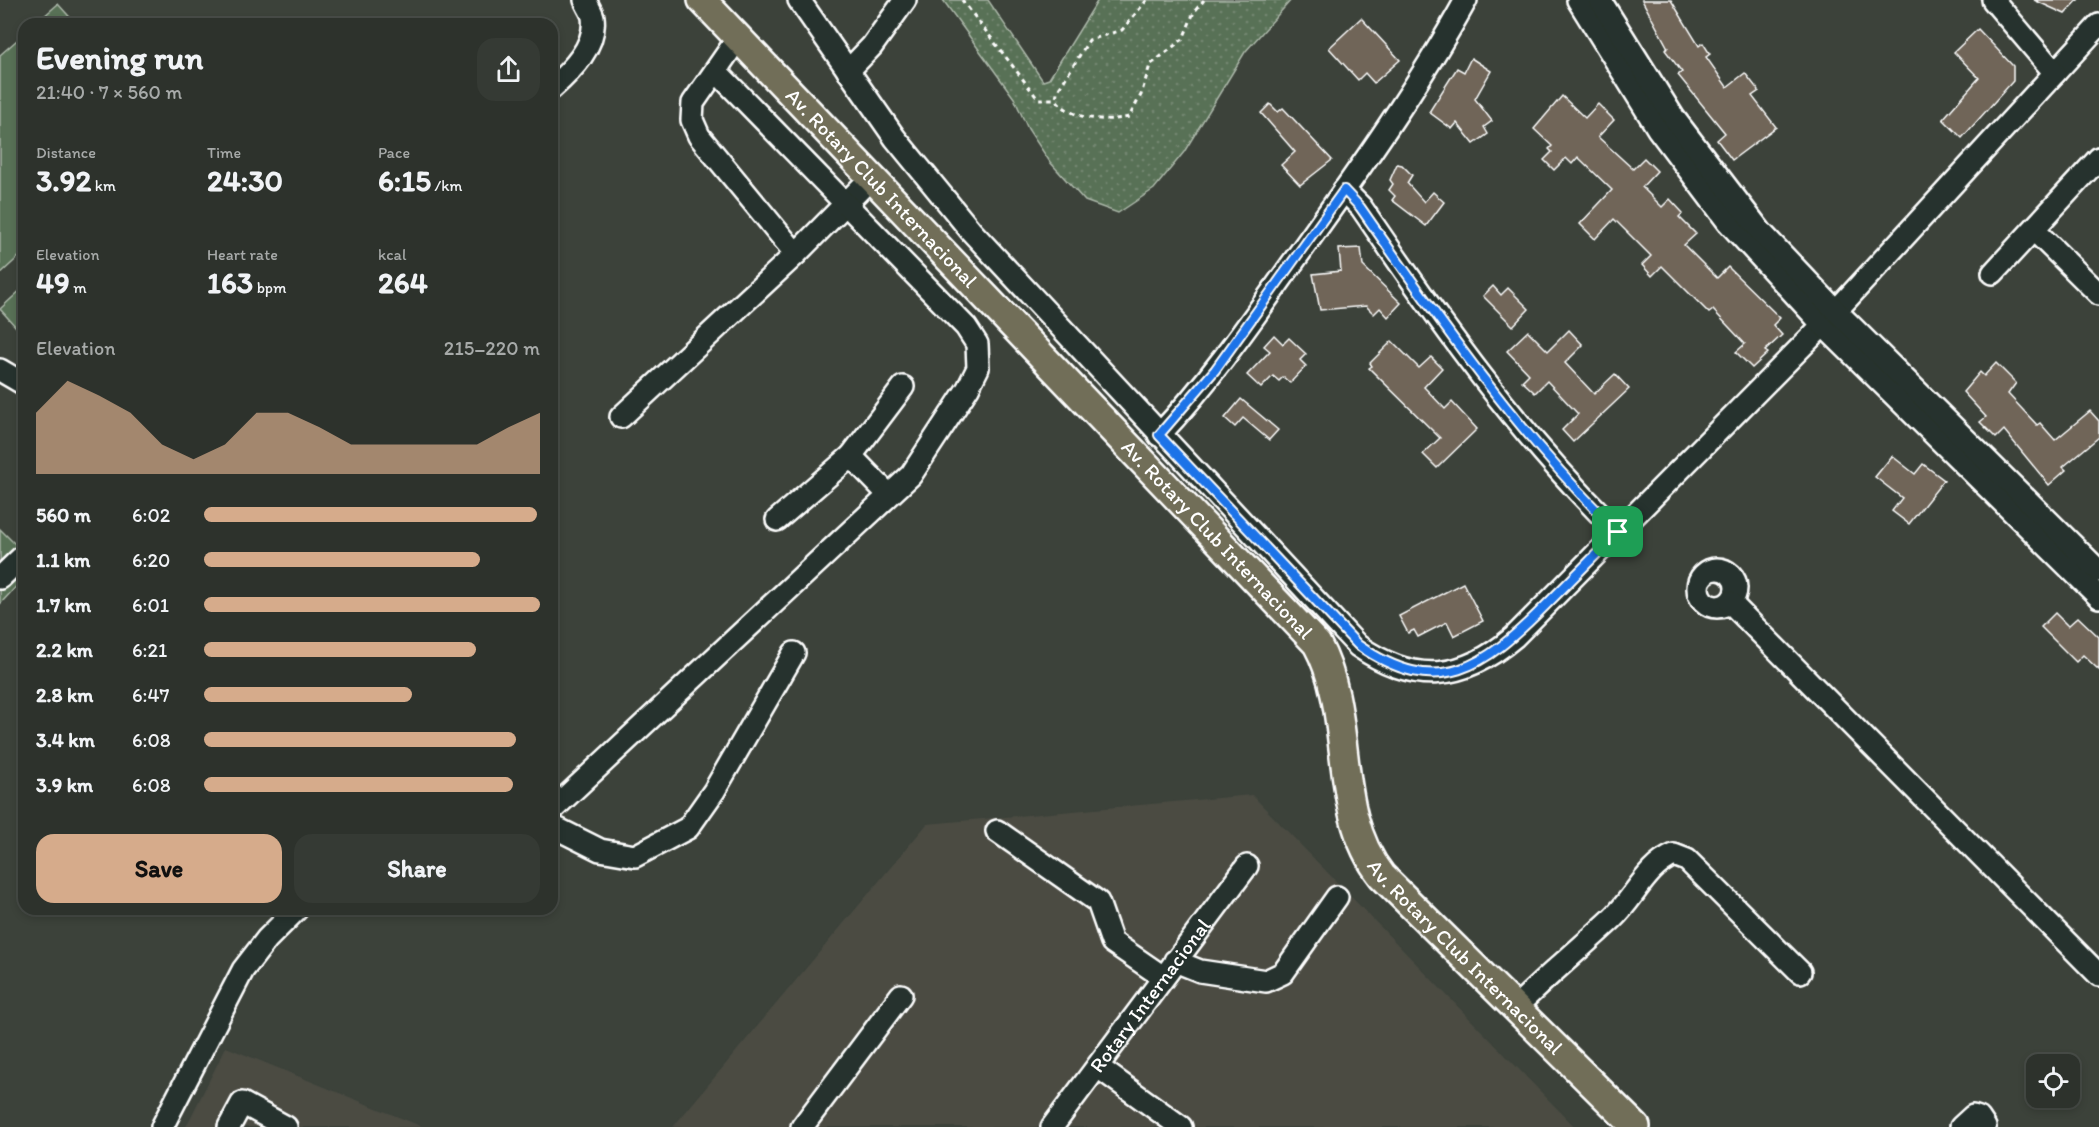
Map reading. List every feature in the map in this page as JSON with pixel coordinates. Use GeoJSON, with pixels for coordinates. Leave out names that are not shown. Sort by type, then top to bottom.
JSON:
{"type":"FeatureCollection","features":[{"type":"Feature","properties":{"kind":"main road","name":"Av. Rotary Club Internacional"},"geometry":{"type":"LineString","coordinates":[[702,0],[1317,644],[1331,674],[1356,826],[1371,862],[1382,876],[1636,1127]]}},
{"type":"Feature","properties":{"kind":"street"},"geometry":{"type":"LineString","coordinates":[[558,83],[568,74],[589,44],[593,18],[585,0]]}},
{"type":"Feature","properties":{"kind":"street"},"geometry":{"type":"LineString","coordinates":[[799,0],[895,138],[971,231],[1341,629],[1377,658],[1410,671],[1441,672],[1459,669],[1492,656],[1829,318],[2099,25]]}},
{"type":"Feature","properties":{"kind":"street"},"geometry":{"type":"LineString","coordinates":[[848,71],[872,46],[905,0]]}},
{"type":"Feature","properties":{"kind":"street"},"geometry":{"type":"LineString","coordinates":[[1159,435],[1221,361],[1344,190],[1444,40],[1466,0]]}},
{"type":"Feature","properties":{"kind":"street"},"geometry":{"type":"LineString","coordinates":[[1578,0],[1614,61],[1693,178],[1728,222],[2099,572]]}},
{"type":"Feature","properties":{"kind":"street"},"geometry":{"type":"LineString","coordinates":[[1600,0],[1630,52],[1703,159],[1829,318],[2099,597]]}},
{"type":"Feature","properties":{"kind":"street"},"geometry":{"type":"LineString","coordinates":[[1993,0],[2055,73]]}},
{"type":"Feature","properties":{"kind":"street"},"geometry":{"type":"LineString","coordinates":[[738,38],[693,103],[692,120],[699,136],[796,254]]}},
{"type":"Feature","properties":{"kind":"street"},"geometry":{"type":"LineString","coordinates":[[558,804],[910,475],[968,388],[978,368],[977,344],[966,327],[716,70]]}},
{"type":"Feature","properties":{"kind":"street"},"geometry":{"type":"LineString","coordinates":[[1993,273],[2099,158]]}},
{"type":"Feature","properties":{"kind":"street"},"geometry":{"type":"LineString","coordinates":[[621,417],[796,254],[846,206],[871,178]]}},
{"type":"Feature","properties":{"kind":"street"},"geometry":{"type":"LineString","coordinates":[[1344,190],[1360,207],[1480,378],[1589,504],[1618,532]]}},
{"type":"Feature","properties":{"kind":"street"},"geometry":{"type":"LineString","coordinates":[[2034,230],[2099,294]]}},
{"type":"Feature","properties":{"kind":"street"},"geometry":{"type":"LineString","coordinates":[[0,370],[18,380]]}},
{"type":"Feature","properties":{"kind":"street"},"geometry":{"type":"LineString","coordinates":[[777,520],[851,456],[903,387]]}},
{"type":"Feature","properties":{"kind":"street"},"geometry":{"type":"LineString","coordinates":[[851,456],[888,494]]}},
{"type":"Feature","properties":{"kind":"street"},"geometry":{"type":"LineString","coordinates":[[0,578],[18,561]]}},
{"type":"Feature","properties":{"kind":"street"},"geometry":{"type":"LineString","coordinates":[[1730,602],[2099,975]]}},
{"type":"Feature","properties":{"kind":"street"},"geometry":{"type":"LineString","coordinates":[[558,829],[600,850],[635,856],[688,828],[714,791],[794,653]]}},
{"type":"Feature","properties":{"kind":"street"},"geometry":{"type":"LineString","coordinates":[[997,831],[1098,902],[1112,942],[1169,969],[1200,971],[1266,981],[1274,979],[1283,973],[1337,897]]}},
{"type":"Feature","properties":{"kind":"street"},"geometry":{"type":"LineString","coordinates":[[1516,1006],[1613,917],[1654,868],[1663,860],[1674,855],[1687,860],[1800,972]]}},
{"type":"Feature","properties":{"kind":"street","name":"Rotary Internacional"},"geometry":{"type":"LineString","coordinates":[[1052,1127],[1247,866]]}},
{"type":"Feature","properties":{"kind":"street"},"geometry":{"type":"LineString","coordinates":[[162,1127],[243,970],[267,939],[291,915]]}},
{"type":"Feature","properties":{"kind":"street"},"geometry":{"type":"LineString","coordinates":[[802,1127],[901,995]]}},
{"type":"Feature","properties":{"kind":"street"},"geometry":{"type":"LineString","coordinates":[[1098,1067],[1181,1127]]}},
{"type":"Feature","properties":{"kind":"street"},"geometry":{"type":"LineString","coordinates":[[229,1127],[242,1103],[286,1127]]}},
{"type":"Feature","properties":{"kind":"street"},"geometry":{"type":"LineString","coordinates":[[1961,1127],[1973,1116],[1979,1118],[1985,1127]]}},
{"type":"Feature","properties":{"kind":"path"},"geometry":{"type":"LineString","coordinates":[[962,0],[1038,99],[1056,99]]}},
{"type":"Feature","properties":{"kind":"path"},"geometry":{"type":"LineString","coordinates":[[1056,99],[1067,73],[1089,40],[1122,30],[1148,0]]}},
{"type":"Feature","properties":{"kind":"path"},"geometry":{"type":"LineString","coordinates":[[1056,99],[1062,107],[1095,119],[1114,121],[1129,117],[1141,95],[1150,65],[1183,39],[1194,12],[1204,0]]}},
{"type":"Feature","properties":{"kind":"shaded area"},"geometry":{"type":"Polygon","coordinates":[[[1252,795],[1575,1127],[673,1127],[927,824],[1252,795]]]}},
{"type":"Feature","properties":{"kind":"shaded area"},"geometry":{"type":"Polygon","coordinates":[[[226,1047],[423,1127],[186,1127],[226,1047]]]}},
{"type":"Feature","properties":{"kind":"green space"},"geometry":{"type":"Polygon","coordinates":[[[943,0],[988,0],[1043,81],[1049,79],[1098,0],[1291,0],[1245,52],[1184,152],[1154,189],[1118,213],[1085,201],[1050,162],[1028,129],[1014,98],[943,0]]]}},
{"type":"Feature","properties":{"kind":"green space"},"geometry":{"type":"Polygon","coordinates":[[[58,4],[71,18],[42,18],[58,4]]]}},
{"type":"Feature","properties":{"kind":"green space"},"geometry":{"type":"Polygon","coordinates":[[[18,39],[18,258],[0,274],[0,55],[18,39]]]}},
{"type":"Feature","properties":{"kind":"green space"},"geometry":{"type":"Polygon","coordinates":[[[18,292],[18,329],[0,309],[18,292]]]}},
{"type":"Feature","properties":{"kind":"green space"},"geometry":{"type":"Polygon","coordinates":[[[0,529],[18,547],[18,584],[0,604],[0,529]]]}},
{"type":"Feature","properties":{"kind":"building"},"geometry":{"type":"Polygon","coordinates":[[[1642,0],[1671,0],[1699,46],[1703,43],[1710,54],[1706,57],[1727,87],[1745,73],[1759,91],[1752,96],[1776,127],[1732,160],[1717,140],[1725,133],[1678,75],[1682,72],[1665,50],[1668,48],[1642,0]]]}},
{"type":"Feature","properties":{"kind":"building"},"geometry":{"type":"Polygon","coordinates":[[[2034,0],[2078,0],[2065,14],[2034,0]]]}},
{"type":"Feature","properties":{"kind":"building"},"geometry":{"type":"Polygon","coordinates":[[[1361,18],[1400,60],[1374,83],[1365,73],[1358,80],[1329,48],[1361,18]]]}},
{"type":"Feature","properties":{"kind":"building"},"geometry":{"type":"Polygon","coordinates":[[[1978,29],[2013,66],[2013,81],[1962,138],[1943,119],[1979,78],[1954,52],[1978,29]]]}},
{"type":"Feature","properties":{"kind":"building"},"geometry":{"type":"Polygon","coordinates":[[[1471,58],[1491,71],[1475,99],[1492,121],[1484,127],[1488,134],[1474,144],[1457,123],[1452,129],[1429,112],[1457,68],[1464,72],[1471,58]]]}},
{"type":"Feature","properties":{"kind":"building"},"geometry":{"type":"Polygon","coordinates":[[[1562,96],[1585,118],[1598,104],[1614,120],[1598,137],[1633,169],[1644,158],[1657,171],[1642,187],[1662,207],[1670,199],[1683,213],[1679,217],[1696,234],[1684,245],[1717,278],[1728,267],[1780,318],[1773,325],[1782,335],[1765,351],[1768,353],[1752,368],[1736,352],[1745,344],[1713,310],[1709,313],[1662,266],[1652,276],[1642,265],[1651,256],[1614,219],[1595,239],[1580,224],[1612,190],[1578,157],[1572,164],[1566,158],[1554,170],[1544,160],[1552,152],[1549,149],[1552,146],[1534,129],[1562,96]]]}},
{"type":"Feature","properties":{"kind":"building"},"geometry":{"type":"Polygon","coordinates":[[[1270,104],[1278,112],[1283,108],[1332,160],[1300,185],[1281,165],[1295,152],[1261,113],[1270,104]]]}},
{"type":"Feature","properties":{"kind":"building"},"geometry":{"type":"Polygon","coordinates":[[[1397,164],[1402,165],[1412,175],[1407,183],[1424,202],[1433,192],[1444,202],[1426,226],[1392,200],[1395,196],[1389,190],[1393,184],[1390,180],[1397,164]]]}},
{"type":"Feature","properties":{"kind":"building"},"geometry":{"type":"Polygon","coordinates":[[[1361,248],[1363,266],[1401,303],[1388,317],[1380,308],[1374,314],[1366,306],[1320,310],[1313,274],[1341,271],[1339,249],[1361,248]]]}},
{"type":"Feature","properties":{"kind":"building"},"geometry":{"type":"Polygon","coordinates":[[[1493,286],[1501,295],[1508,288],[1529,309],[1513,326],[1483,296],[1493,286]]]}},
{"type":"Feature","properties":{"kind":"building"},"geometry":{"type":"Polygon","coordinates":[[[1569,330],[1583,345],[1565,363],[1594,394],[1615,374],[1629,389],[1573,442],[1562,430],[1578,414],[1547,381],[1535,393],[1522,381],[1529,374],[1507,351],[1528,331],[1548,351],[1569,330]]]}},
{"type":"Feature","properties":{"kind":"building"},"geometry":{"type":"Polygon","coordinates":[[[1274,335],[1283,344],[1289,338],[1306,354],[1300,360],[1306,366],[1290,383],[1283,377],[1279,381],[1273,376],[1261,388],[1247,375],[1270,351],[1264,346],[1274,335]]]}},
{"type":"Feature","properties":{"kind":"building"},"geometry":{"type":"Polygon","coordinates":[[[1392,341],[1419,368],[1431,357],[1442,368],[1424,387],[1445,409],[1452,402],[1477,429],[1437,468],[1423,454],[1440,438],[1369,368],[1372,366],[1370,363],[1392,341]]]}},
{"type":"Feature","properties":{"kind":"building"},"geometry":{"type":"Polygon","coordinates":[[[1996,363],[2016,383],[2008,394],[2037,425],[2040,423],[2055,440],[2090,411],[2099,421],[2099,437],[2063,467],[2066,470],[2049,485],[2004,430],[1996,438],[1980,422],[1986,417],[1963,392],[1980,372],[1984,376],[1996,363]]]}},
{"type":"Feature","properties":{"kind":"building"},"geometry":{"type":"Polygon","coordinates":[[[1241,399],[1278,430],[1269,440],[1243,418],[1235,427],[1225,418],[1241,399]]]}},
{"type":"Feature","properties":{"kind":"building"},"geometry":{"type":"Polygon","coordinates":[[[1892,456],[1915,474],[1923,464],[1944,480],[1909,524],[1892,511],[1902,498],[1875,477],[1892,456]]]}},
{"type":"Feature","properties":{"kind":"building"},"geometry":{"type":"Polygon","coordinates":[[[1463,583],[1483,621],[1454,636],[1447,622],[1418,637],[1414,630],[1408,633],[1399,616],[1463,583]]]}},
{"type":"Feature","properties":{"kind":"building"},"geometry":{"type":"Polygon","coordinates":[[[2055,613],[2068,626],[2078,617],[2099,637],[2099,670],[2083,655],[2076,662],[2041,627],[2055,613]]]}},
{"type":"Feature","properties":{"kind":"route"},"geometry":{"type":"LineString","coordinates":[[1344,190],[1355,200],[1480,378],[1589,504],[1618,532],[1514,637],[1492,656],[1472,666],[1459,669],[1425,673],[1410,671],[1395,667],[1358,645],[1159,435],[1215,370],[1344,190]]}}]}
